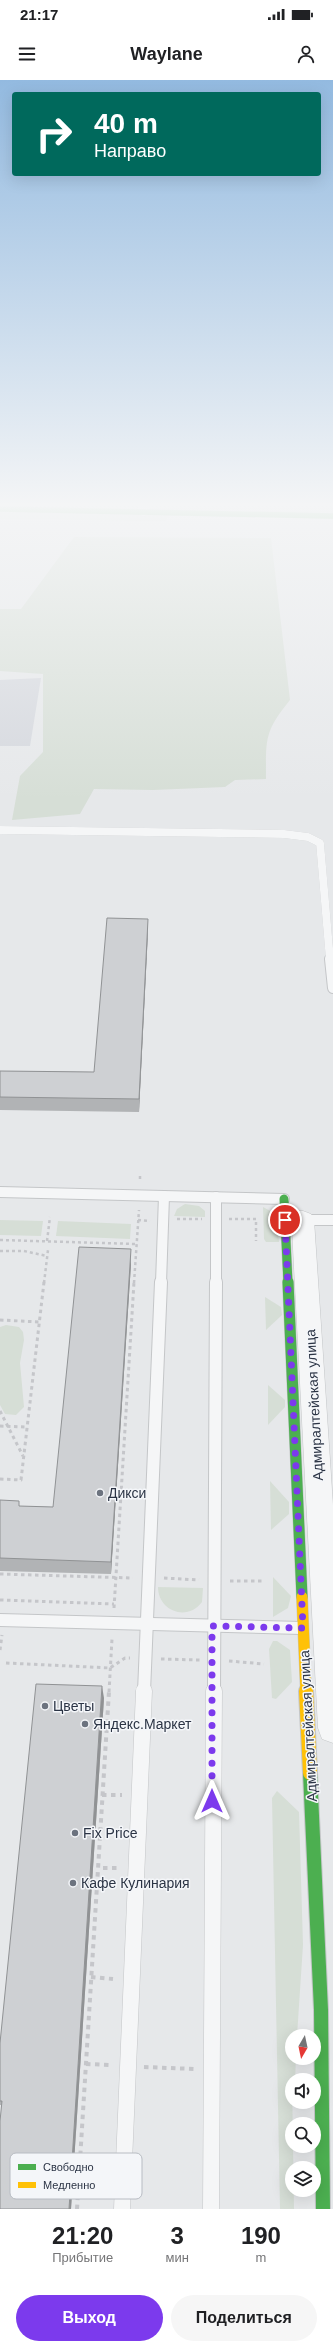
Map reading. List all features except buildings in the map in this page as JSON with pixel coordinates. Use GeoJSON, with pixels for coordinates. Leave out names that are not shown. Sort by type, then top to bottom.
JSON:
{"type":"FeatureCollection","features":[{"type":"Feature","properties":{"kind":"street","name":"Адмиралтейская улица"},"geometry":{"type":"LineString","coordinates":[[291,1213],[315,1628],[320,1863],[323,2209]]}},
{"type":"Feature","properties":{"kind":"street","name":"Адмиралтейская улица"},"geometry":{"type":"LineString","coordinates":[[315,1628],[333,1728]]}},
{"type":"Feature","properties":{"kind":"lane"},"geometry":{"type":"LineString","coordinates":[[0,830],[284,834],[314,840],[320,843],[333,988]]}},
{"type":"Feature","properties":{"kind":"lane"},"geometry":{"type":"LineString","coordinates":[[0,1192],[216,1197],[291,1213],[333,1220]]}},
{"type":"Feature","properties":{"kind":"lane"},"geometry":{"type":"LineString","coordinates":[[125,2153],[130,2066],[146,1624],[164,1196]]}},
{"type":"Feature","properties":{"kind":"lane"},"geometry":{"type":"LineString","coordinates":[[210,2209],[212,1626],[216,1197]]}},
{"type":"Feature","properties":{"kind":"lane"},"geometry":{"type":"LineString","coordinates":[[0,1620],[315,1628]]}},
{"type":"Feature","properties":{"kind":"lane"},"geometry":{"type":"LineString","coordinates":[[122,2209],[123,2199]]}},
{"type":"Feature","properties":{"kind":"path"},"geometry":{"type":"LineString","coordinates":[[47,1241],[50,1217]]}},
{"type":"Feature","properties":{"kind":"path"},"geometry":{"type":"LineString","coordinates":[[172,1219],[206,1219]]}},
{"type":"Feature","properties":{"kind":"path"},"geometry":{"type":"LineString","coordinates":[[227,1219],[256,1219],[256,1241]]}},
{"type":"Feature","properties":{"kind":"path"},"geometry":{"type":"LineString","coordinates":[[114,1611],[138,1220],[154,1221]]}},
{"type":"Feature","properties":{"kind":"path"},"geometry":{"type":"LineString","coordinates":[[0,1240],[136,1244]]}},
{"type":"Feature","properties":{"kind":"path"},"geometry":{"type":"LineString","coordinates":[[0,1479],[21,1480],[48,1250]]}},
{"type":"Feature","properties":{"kind":"path"},"geometry":{"type":"LineString","coordinates":[[0,1251],[24,1251],[47,1256]]}},
{"type":"Feature","properties":{"kind":"path"},"geometry":{"type":"LineString","coordinates":[[0,1320],[40,1322]]}},
{"type":"Feature","properties":{"kind":"path"},"geometry":{"type":"LineString","coordinates":[[0,1411],[23,1457]]}},
{"type":"Feature","properties":{"kind":"path"},"geometry":{"type":"LineString","coordinates":[[0,1426],[27,1427]]}},
{"type":"Feature","properties":{"kind":"path"},"geometry":{"type":"LineString","coordinates":[[0,1574],[137,1578]]}},
{"type":"Feature","properties":{"kind":"path"},"geometry":{"type":"LineString","coordinates":[[160,1578],[200,1580]]}},
{"type":"Feature","properties":{"kind":"path"},"geometry":{"type":"LineString","coordinates":[[225,1580],[263,1581]]}},
{"type":"Feature","properties":{"kind":"path"},"geometry":{"type":"LineString","coordinates":[[0,1600],[114,1604]]}},
{"type":"Feature","properties":{"kind":"path"},"geometry":{"type":"LineString","coordinates":[[80,2153],[112,1637]]}},
{"type":"Feature","properties":{"kind":"path"},"geometry":{"type":"LineString","coordinates":[[212,1660],[264,1664]]}},
{"type":"Feature","properties":{"kind":"path"},"geometry":{"type":"LineString","coordinates":[[6,1663],[110,1668]]}},
{"type":"Feature","properties":{"kind":"path"},"geometry":{"type":"LineString","coordinates":[[102,1795],[121,1795]]}},
{"type":"Feature","properties":{"kind":"path"},"geometry":{"type":"LineString","coordinates":[[103,1868],[119,1868]]}},
{"type":"Feature","properties":{"kind":"path"},"geometry":{"type":"LineString","coordinates":[[91,1977],[113,1978]]}},
{"type":"Feature","properties":{"kind":"path"},"geometry":{"type":"LineString","coordinates":[[86,2064],[112,2065]]}},
{"type":"Feature","properties":{"kind":"path"},"geometry":{"type":"LineString","coordinates":[[140,2067],[194,2069]]}},
{"type":"Feature","properties":{"kind":"path"},"geometry":{"type":"LineString","coordinates":[[77,2209],[78,2199]]}},
{"type":"Feature","properties":{"kind":"shaded area"},"geometry":{"type":"Polygon","coordinates":[[[27,601],[278,601],[290,700],[275,720],[268,736],[266,779],[235,780],[225,787],[153,790],[94,789],[80,814],[12,820],[20,776],[43,752],[43,674],[0,671],[0,609],[21,609],[27,601]]]}},
{"type":"Feature","properties":{"kind":"shaded area"},"geometry":{"type":"Polygon","coordinates":[[[41,678],[30,746],[0,746],[0,680],[41,678]]]}},
{"type":"Feature","properties":{"kind":"shaded area"},"geometry":{"type":"Polygon","coordinates":[[[185,1204],[199,1206],[205,1211],[205,1217],[174,1216],[177,1209],[185,1204]]]}},
{"type":"Feature","properties":{"kind":"shaded area"},"geometry":{"type":"Polygon","coordinates":[[[263,1207],[276,1214],[279,1242],[266,1242],[264,1239],[263,1207]]]}},
{"type":"Feature","properties":{"kind":"shaded area"},"geometry":{"type":"Polygon","coordinates":[[[0,1220],[43,1221],[41,1236],[0,1235],[0,1220]]]}},
{"type":"Feature","properties":{"kind":"shaded area"},"geometry":{"type":"Polygon","coordinates":[[[58,1221],[131,1224],[130,1239],[56,1236],[58,1221]]]}},
{"type":"Feature","properties":{"kind":"shaded area"},"geometry":{"type":"Polygon","coordinates":[[[265,1297],[281,1307],[282,1315],[266,1330],[265,1297]]]}},
{"type":"Feature","properties":{"kind":"shaded area"},"geometry":{"type":"Polygon","coordinates":[[[6,1325],[19,1327],[23,1332],[24,1340],[20,1363],[24,1407],[16,1415],[5,1414],[0,1405],[0,1327],[6,1325]]]}},
{"type":"Feature","properties":{"kind":"shaded area"},"geometry":{"type":"Polygon","coordinates":[[[268,1385],[285,1400],[285,1407],[268,1425],[268,1385]]]}},
{"type":"Feature","properties":{"kind":"shaded area"},"geometry":{"type":"Polygon","coordinates":[[[270,1481],[289,1502],[289,1514],[271,1530],[270,1481]]]}},
{"type":"Feature","properties":{"kind":"shaded area"},"geometry":{"type":"Polygon","coordinates":[[[273,1577],[291,1596],[288,1608],[273,1617],[273,1577]]]}},
{"type":"Feature","properties":{"kind":"shaded area"},"geometry":{"type":"Polygon","coordinates":[[[158,1587],[203,1588],[202,1602],[196,1608],[189,1611],[174,1611],[168,1608],[163,1602],[159,1595],[158,1587]]]}},
{"type":"Feature","properties":{"kind":"shaded area"},"geometry":{"type":"Polygon","coordinates":[[[273,1641],[277,1641],[290,1650],[292,1682],[276,1699],[272,1698],[269,1649],[273,1641]]]}},
{"type":"Feature","properties":{"kind":"shaded area"},"geometry":{"type":"Polygon","coordinates":[[[277,1791],[299,1812],[303,1945],[297,2029],[285,2029],[285,2065],[296,2065],[295,2073],[285,2073],[285,2109],[292,2109],[293,2117],[285,2117],[285,2153],[293,2153],[293,2161],[285,2161],[285,2197],[294,2197],[294,2209],[280,2209],[272,1798],[277,1791]]]}},
{"type":"Feature","properties":{"kind":"traffic: fast"},"geometry":{"type":"LineString","coordinates":[[284,1199],[302,1597]]}},
{"type":"Feature","properties":{"kind":"traffic: fast"},"geometry":{"type":"LineString","coordinates":[[310,1773],[321,2010],[323,2209]]}},
{"type":"Feature","properties":{"kind":"traffic: slow"},"geometry":{"type":"LineString","coordinates":[[302,1597],[310,1773]]}},
{"type":"Feature","properties":{"kind":"place","name":"Дикси"},"geometry":{"type":"Point","coordinates":[100,1493]}},
{"type":"Feature","properties":{"kind":"place","name":"Цветы"},"geometry":{"type":"Point","coordinates":[45,1706]}},
{"type":"Feature","properties":{"kind":"place","name":"Яндекс.Маркет"},"geometry":{"type":"Point","coordinates":[85,1724]}},
{"type":"Feature","properties":{"kind":"place","name":"Fix Price"},"geometry":{"type":"Point","coordinates":[75,1833]}},
{"type":"Feature","properties":{"kind":"place","name":"Кафе Кулинария"},"geometry":{"type":"Point","coordinates":[73,1883]}},
{"type":"Feature","properties":{"kind":"route"},"geometry":{"type":"LineString","coordinates":[[212,1801],[212,1626],[303,1628],[285,1220]]}}]}
